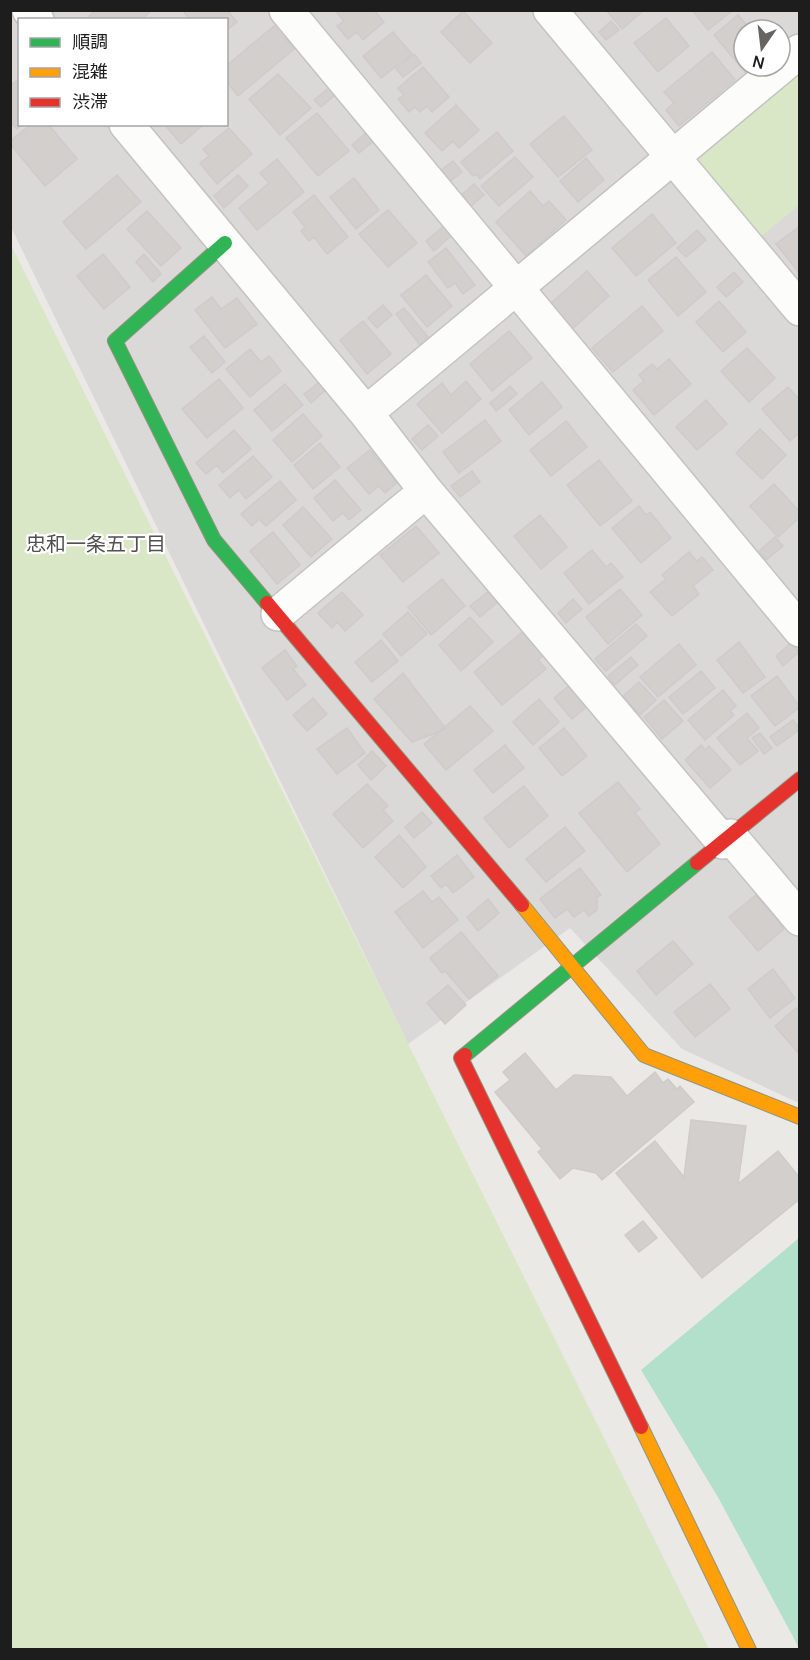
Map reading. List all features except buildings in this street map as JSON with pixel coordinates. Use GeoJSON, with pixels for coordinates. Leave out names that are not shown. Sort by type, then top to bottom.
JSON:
{"type":"FeatureCollection","features":[{"type":"Feature","properties":{"kind":"street"},"geometry":{"type":"LineString","coordinates":[[286,10],[800,630]]}},
{"type":"Feature","properties":{"kind":"street"},"geometry":{"type":"LineString","coordinates":[[550,10],[800,309]]}},
{"type":"Feature","properties":{"kind":"street"},"geometry":{"type":"LineString","coordinates":[[366,413],[671,156],[800,51]]}},
{"type":"Feature","properties":{"kind":"street"},"geometry":{"type":"LineString","coordinates":[[128,126],[366,413],[426,491],[727,839],[800,919]]}},
{"type":"Feature","properties":{"kind":"street"},"geometry":{"type":"LineString","coordinates":[[225,243],[115,341],[214,540],[573,965],[644,1055],[800,1117]]}},
{"type":"Feature","properties":{"kind":"street"},"geometry":{"type":"LineString","coordinates":[[278,614],[426,491]]}},
{"type":"Feature","properties":{"kind":"street"},"geometry":{"type":"LineString","coordinates":[[749,1650],[461,1058],[800,779]]}},
{"type":"Feature","properties":{"kind":"shaded area"},"geometry":{"type":"Polygon","coordinates":[[[11,11],[799,11],[799,1103],[682,1049],[570,928],[408,1044],[11,227],[11,11]]]}},
{"type":"Feature","properties":{"kind":"green space"},"geometry":{"type":"Polygon","coordinates":[[[799,51],[799,205],[748,247],[671,156],[766,78],[792,78],[792,57],[799,51]]]}},
{"type":"Feature","properties":{"kind":"green space"},"geometry":{"type":"Polygon","coordinates":[[[10,243],[709,1649],[11,1649],[10,243]]]}},
{"type":"Feature","properties":{"kind":"green space"},"geometry":{"type":"Polygon","coordinates":[[[799,1238],[799,1648],[719,1499],[641,1370],[799,1238]]]}},
{"type":"Feature","properties":{"kind":"traffic: fast"},"geometry":{"type":"LineString","coordinates":[[225,243],[115,341],[214,540],[267,603]]}},
{"type":"Feature","properties":{"kind":"traffic: fast"},"geometry":{"type":"LineString","coordinates":[[465,1055],[697,863]]}},
{"type":"Feature","properties":{"kind":"traffic: slow"},"geometry":{"type":"LineString","coordinates":[[522,905],[644,1055],[800,1117]]}},
{"type":"Feature","properties":{"kind":"traffic: slow"},"geometry":{"type":"LineString","coordinates":[[641,1427],[749,1650]]}},
{"type":"Feature","properties":{"kind":"traffic: jam"},"geometry":{"type":"LineString","coordinates":[[267,603],[522,905]]}},
{"type":"Feature","properties":{"kind":"traffic: jam"},"geometry":{"type":"LineString","coordinates":[[697,863],[800,779]]}},
{"type":"Feature","properties":{"kind":"traffic: jam"},"geometry":{"type":"LineString","coordinates":[[465,1055],[461,1058],[641,1427]]}},
{"type":"Feature","properties":{"kind":"district","name":"忠和一条五丁目"},"geometry":{"type":"Point","coordinates":[96,544]}}]}
